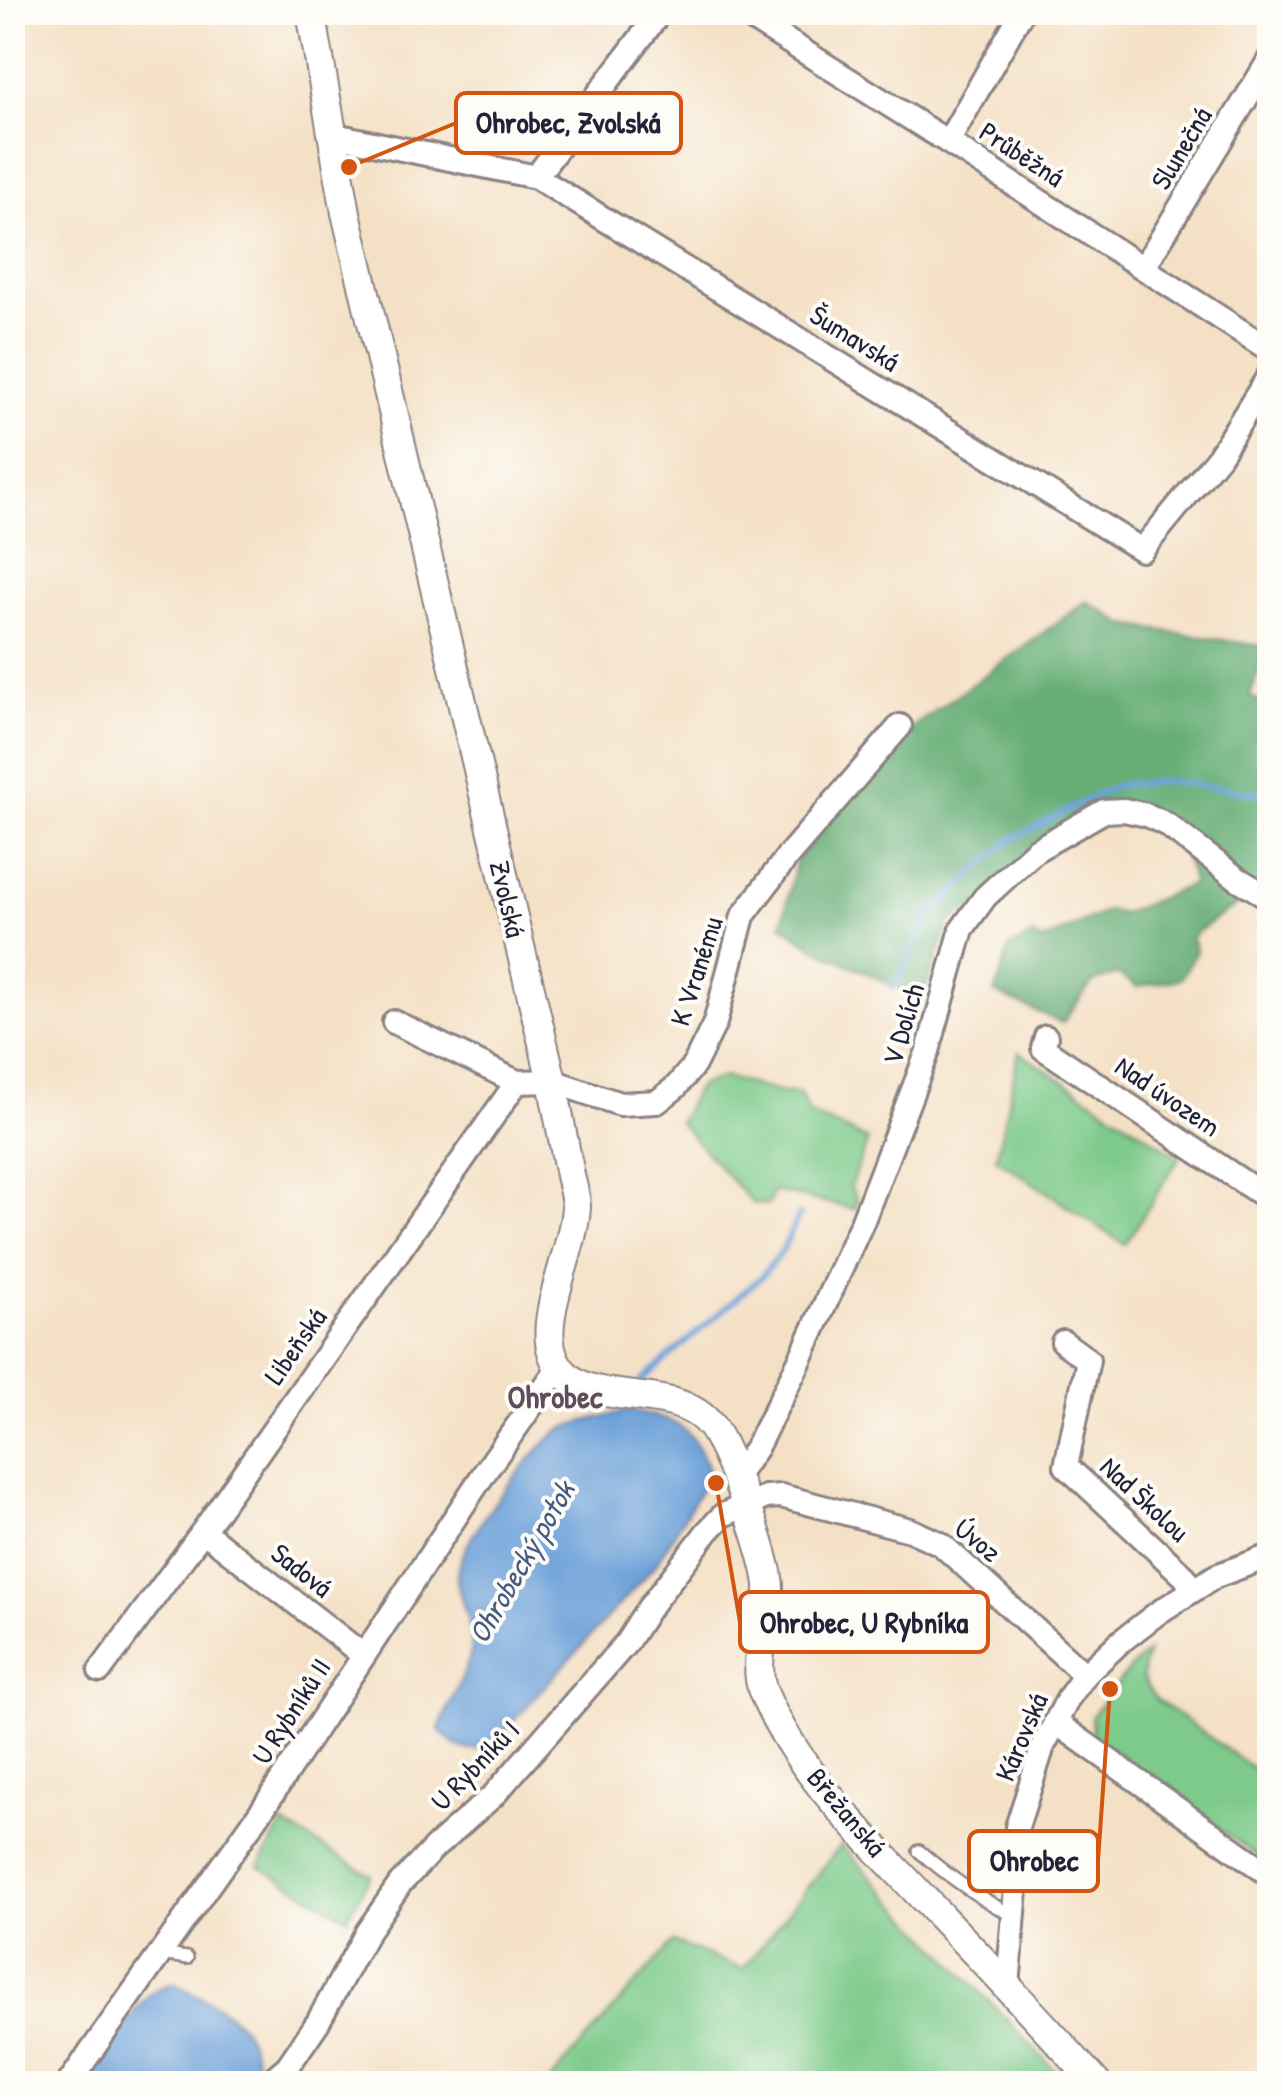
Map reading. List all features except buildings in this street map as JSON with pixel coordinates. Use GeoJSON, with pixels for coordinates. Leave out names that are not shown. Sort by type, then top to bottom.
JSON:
{"type":"FeatureCollection","features":[{"type":"Feature","properties":{"kind":"street","name":"Zvolská"},"geometry":{"type":"LineString","coordinates":[[311,12],[346,213],[552,1081],[576,1206],[548,1324],[558,1368]]}},
{"type":"Feature","properties":{"kind":"street"},"geometry":{"type":"LineString","coordinates":[[330,134],[536,177],[660,12]]}},
{"type":"Feature","properties":{"kind":"street","name":"Průběžná"},"geometry":{"type":"LineString","coordinates":[[741,12],[1270,350]]}},
{"type":"Feature","properties":{"kind":"street"},"geometry":{"type":"LineString","coordinates":[[948,142],[1022,12]]}},
{"type":"Feature","properties":{"kind":"street","name":"Slunečná"},"geometry":{"type":"LineString","coordinates":[[1144,267],[1270,60]]}},
{"type":"Feature","properties":{"kind":"street","name":"Šumavská"},"geometry":{"type":"LineString","coordinates":[[536,177],[1142,550],[1219,456],[1270,374]]}},
{"type":"Feature","properties":{"kind":"street","name":"K Vranému"},"geometry":{"type":"LineString","coordinates":[[552,1081],[620,1104],[657,1102],[676,1087],[694,1065],[715,1022],[743,916],[787,857],[900,726]]}},
{"type":"Feature","properties":{"kind":"street","name":"V Dolích"},"geometry":{"type":"LineString","coordinates":[[736,1477],[756,1448],[799,1362],[863,1220],[928,1051],[962,929],[985,897],[1036,850],[1104,811],[1124,810],[1166,824],[1238,879],[1270,898]]}},
{"type":"Feature","properties":{"kind":"street"},"geometry":{"type":"LineString","coordinates":[[394,1022],[517,1082],[552,1081]]}},
{"type":"Feature","properties":{"kind":"street","name":"Nad úvozem"},"geometry":{"type":"LineString","coordinates":[[1046,1037],[1043,1048],[1270,1200]]}},
{"type":"Feature","properties":{"kind":"street","name":"Libeňská"},"geometry":{"type":"LineString","coordinates":[[100,1670],[204,1531],[517,1082]]}},
{"type":"Feature","properties":{"kind":"street","name":"Nad Školou"},"geometry":{"type":"LineString","coordinates":[[1063,1342],[1088,1360],[1066,1466],[1193,1590]]}},
{"type":"Feature","properties":{"kind":"street"},"geometry":{"type":"LineString","coordinates":[[558,1368],[592,1390],[664,1399],[692,1410],[710,1425],[736,1477]]}},
{"type":"Feature","properties":{"kind":"street","name":"U Rybníků II"},"geometry":{"type":"LineString","coordinates":[[68,2084],[264,1807],[558,1368]]}},
{"type":"Feature","properties":{"kind":"street","name":"Břežanská"},"geometry":{"type":"LineString","coordinates":[[736,1477],[770,1586],[760,1643],[762,1688],[781,1728],[862,1833],[1097,2084]]}},
{"type":"Feature","properties":{"kind":"street","name":"Úvoz"},"geometry":{"type":"LineString","coordinates":[[746,1505],[781,1496],[910,1530],[941,1544],[1085,1675]]}},
{"type":"Feature","properties":{"kind":"street","name":"U Rybníků I"},"geometry":{"type":"LineString","coordinates":[[267,2084],[288,2066],[318,2022],[367,1932],[400,1884],[434,1848],[494,1796],[627,1642],[723,1514],[746,1505]]}},
{"type":"Feature","properties":{"kind":"street","name":"Sadová"},"geometry":{"type":"LineString","coordinates":[[204,1531],[364,1655]]}},
{"type":"Feature","properties":{"kind":"street","name":"Károvská"},"geometry":{"type":"LineString","coordinates":[[1008,1987],[1017,1827],[1055,1722],[1085,1675],[1120,1642],[1216,1576],[1270,1556]]}},
{"type":"Feature","properties":{"kind":"street"},"geometry":{"type":"LineString","coordinates":[[1055,1722],[1270,1875]]}},
{"type":"Feature","properties":{"kind":"lane"},"geometry":{"type":"LineString","coordinates":[[918,1851],[993,1906],[1014,1916]]}},
{"type":"Feature","properties":{"kind":"lane"},"geometry":{"type":"LineString","coordinates":[[160,1954],[188,1958]]}},
{"type":"Feature","properties":{"kind":"green space"},"geometry":{"type":"Polygon","coordinates":[[[1087,601],[1126,625],[1267,647],[1250,696],[1269,708],[1269,890],[1263,888],[1191,937],[1196,951],[1181,979],[1137,987],[1118,974],[1093,982],[1062,1023],[995,993],[1009,948],[1033,935],[1043,941],[1109,910],[1122,914],[1193,884],[1181,843],[1121,818],[1087,826],[1048,849],[995,896],[951,920],[922,999],[816,949],[782,925],[796,861],[909,730],[1087,601]]]}},
{"type":"Feature","properties":{"kind":"green space"},"geometry":{"type":"Polygon","coordinates":[[[1019,1052],[1180,1157],[1125,1245],[996,1158],[1019,1052]]]}},
{"type":"Feature","properties":{"kind":"green space"},"geometry":{"type":"Polygon","coordinates":[[[724,1077],[783,1093],[799,1093],[810,1114],[868,1140],[850,1187],[857,1199],[855,1209],[774,1191],[768,1205],[752,1203],[679,1122],[698,1086],[724,1077]]]}},
{"type":"Feature","properties":{"kind":"green space"},"geometry":{"type":"Polygon","coordinates":[[[1148,1652],[1143,1678],[1157,1700],[1269,1780],[1269,1865],[1092,1736],[1091,1717],[1148,1652]]]}},
{"type":"Feature","properties":{"kind":"green space"},"geometry":{"type":"Polygon","coordinates":[[[283,1824],[371,1875],[347,1917],[259,1866],[283,1824]]]}},
{"type":"Feature","properties":{"kind":"green space"},"geometry":{"type":"Polygon","coordinates":[[[841,1845],[1067,2083],[548,2083],[673,1942],[743,1969],[841,1845]]]}},
{"type":"Feature","properties":{"kind":"water"},"geometry":{"type":"Polygon","coordinates":[[[631,1410],[682,1428],[696,1444],[710,1474],[656,1564],[490,1747],[467,1750],[456,1746],[439,1730],[471,1651],[457,1576],[469,1543],[514,1477],[558,1432],[631,1410]]]}},
{"type":"Feature","properties":{"kind":"water"},"geometry":{"type":"Polygon","coordinates":[[[173,1983],[240,2024],[257,2064],[247,2082],[82,2083],[137,2008],[153,1991],[173,1983]]]}},
{"type":"Feature","properties":{"kind":"waterway","name":"Ohrobecký potok"},"geometry":{"type":"LineString","coordinates":[[893,988],[930,915],[979,868],[1012,839],[1117,785],[1168,781],[1270,795]]}},
{"type":"Feature","properties":{"kind":"waterway","name":"Ohrobecký potok"},"geometry":{"type":"LineString","coordinates":[[641,1381],[761,1277],[782,1251],[799,1215]]}},
{"type":"Feature","properties":{"kind":"place","name":"Ohrobec, Zvolská"},"geometry":{"type":"Point","coordinates":[349,167]}},
{"type":"Feature","properties":{"kind":"place","name":"Ohrobec, U Rybníka"},"geometry":{"type":"Point","coordinates":[716,1483]}},
{"type":"Feature","properties":{"kind":"place","name":"Ohrobec"},"geometry":{"type":"Point","coordinates":[1110,1689]}},
{"type":"Feature","properties":{"kind":"district","name":"Ohrobec"},"geometry":{"type":"Point","coordinates":[555,1396]}}]}
